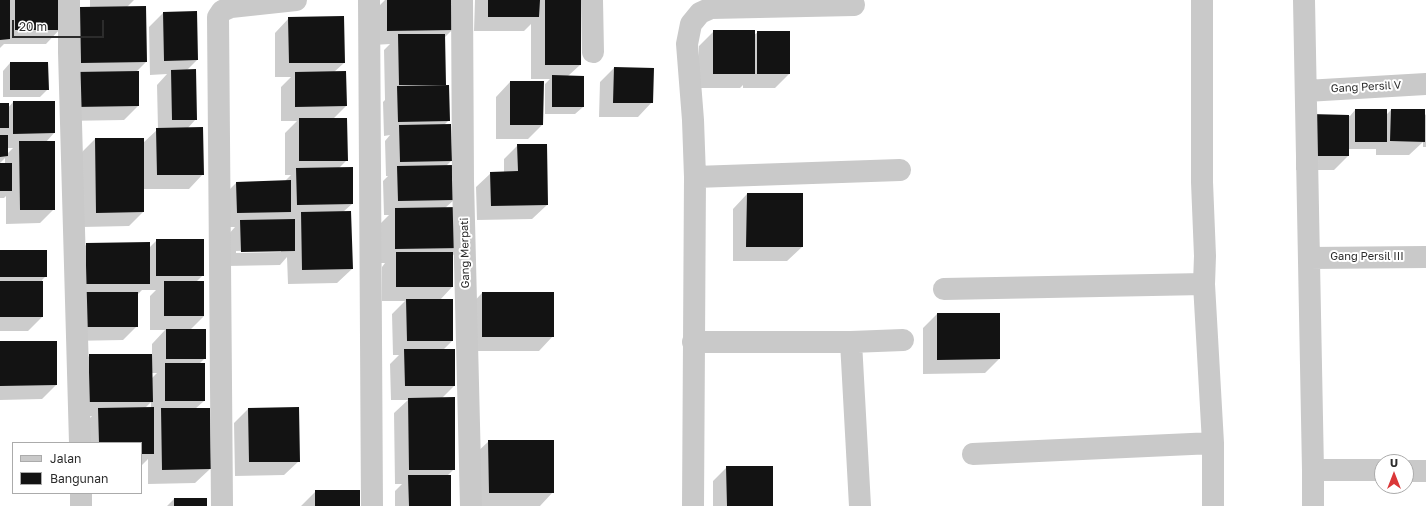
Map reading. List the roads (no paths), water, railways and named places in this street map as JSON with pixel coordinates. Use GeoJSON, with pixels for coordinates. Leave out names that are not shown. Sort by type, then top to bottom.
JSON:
{"type":"FeatureCollection","features":[{"type":"Feature","properties":{"kind":"street"},"geometry":{"type":"LineString","coordinates":[[69,0],[69,52],[80,442]]}},
{"type":"Feature","properties":{"kind":"street"},"geometry":{"type":"LineString","coordinates":[[222,506],[218,17],[222,11],[231,7],[296,0]]}},
{"type":"Feature","properties":{"kind":"street"},"geometry":{"type":"LineString","coordinates":[[369,0],[372,506]]}},
{"type":"Feature","properties":{"kind":"street","name":"Gang Merpati"},"geometry":{"type":"LineString","coordinates":[[462,0],[463,180],[471,506]]}},
{"type":"Feature","properties":{"kind":"street"},"geometry":{"type":"LineString","coordinates":[[592,0],[593,52]]}},
{"type":"Feature","properties":{"kind":"street"},"geometry":{"type":"LineString","coordinates":[[1202,0],[1202,182],[1205,256],[1204,284],[1213,443],[1213,506]]}},
{"type":"Feature","properties":{"kind":"street"},"geometry":{"type":"LineString","coordinates":[[1304,0],[1313,506]]}},
{"type":"Feature","properties":{"kind":"street"},"geometry":{"type":"LineString","coordinates":[[693,506],[695,177],[688,44],[691,24],[700,13],[711,8],[785,3],[854,5]]}},
{"type":"Feature","properties":{"kind":"street","name":"Gang Persil V"},"geometry":{"type":"LineString","coordinates":[[1306,91],[1426,84]]}},
{"type":"Feature","properties":{"kind":"street"},"geometry":{"type":"LineString","coordinates":[[695,177],[900,170]]}},
{"type":"Feature","properties":{"kind":"street","name":"Gang Persil III"},"geometry":{"type":"LineString","coordinates":[[1309,258],[1426,257]]}},
{"type":"Feature","properties":{"kind":"street"},"geometry":{"type":"LineString","coordinates":[[944,289],[1204,284]]}},
{"type":"Feature","properties":{"kind":"street"},"geometry":{"type":"LineString","coordinates":[[693,342],[851,342],[903,340]]}},
{"type":"Feature","properties":{"kind":"street"},"geometry":{"type":"LineString","coordinates":[[851,342],[860,506]]}},
{"type":"Feature","properties":{"kind":"street"},"geometry":{"type":"LineString","coordinates":[[973,454],[1213,443]]}},
{"type":"Feature","properties":{"kind":"street"},"geometry":{"type":"LineString","coordinates":[[1313,470],[1374,470]]}},
{"type":"Feature","properties":{"kind":"street"},"geometry":{"type":"LineString","coordinates":[[1414,471],[1426,471]]}},
{"type":"Feature","properties":{"kind":"street"},"geometry":{"type":"LineString","coordinates":[[81,494],[82,506]]}}]}
